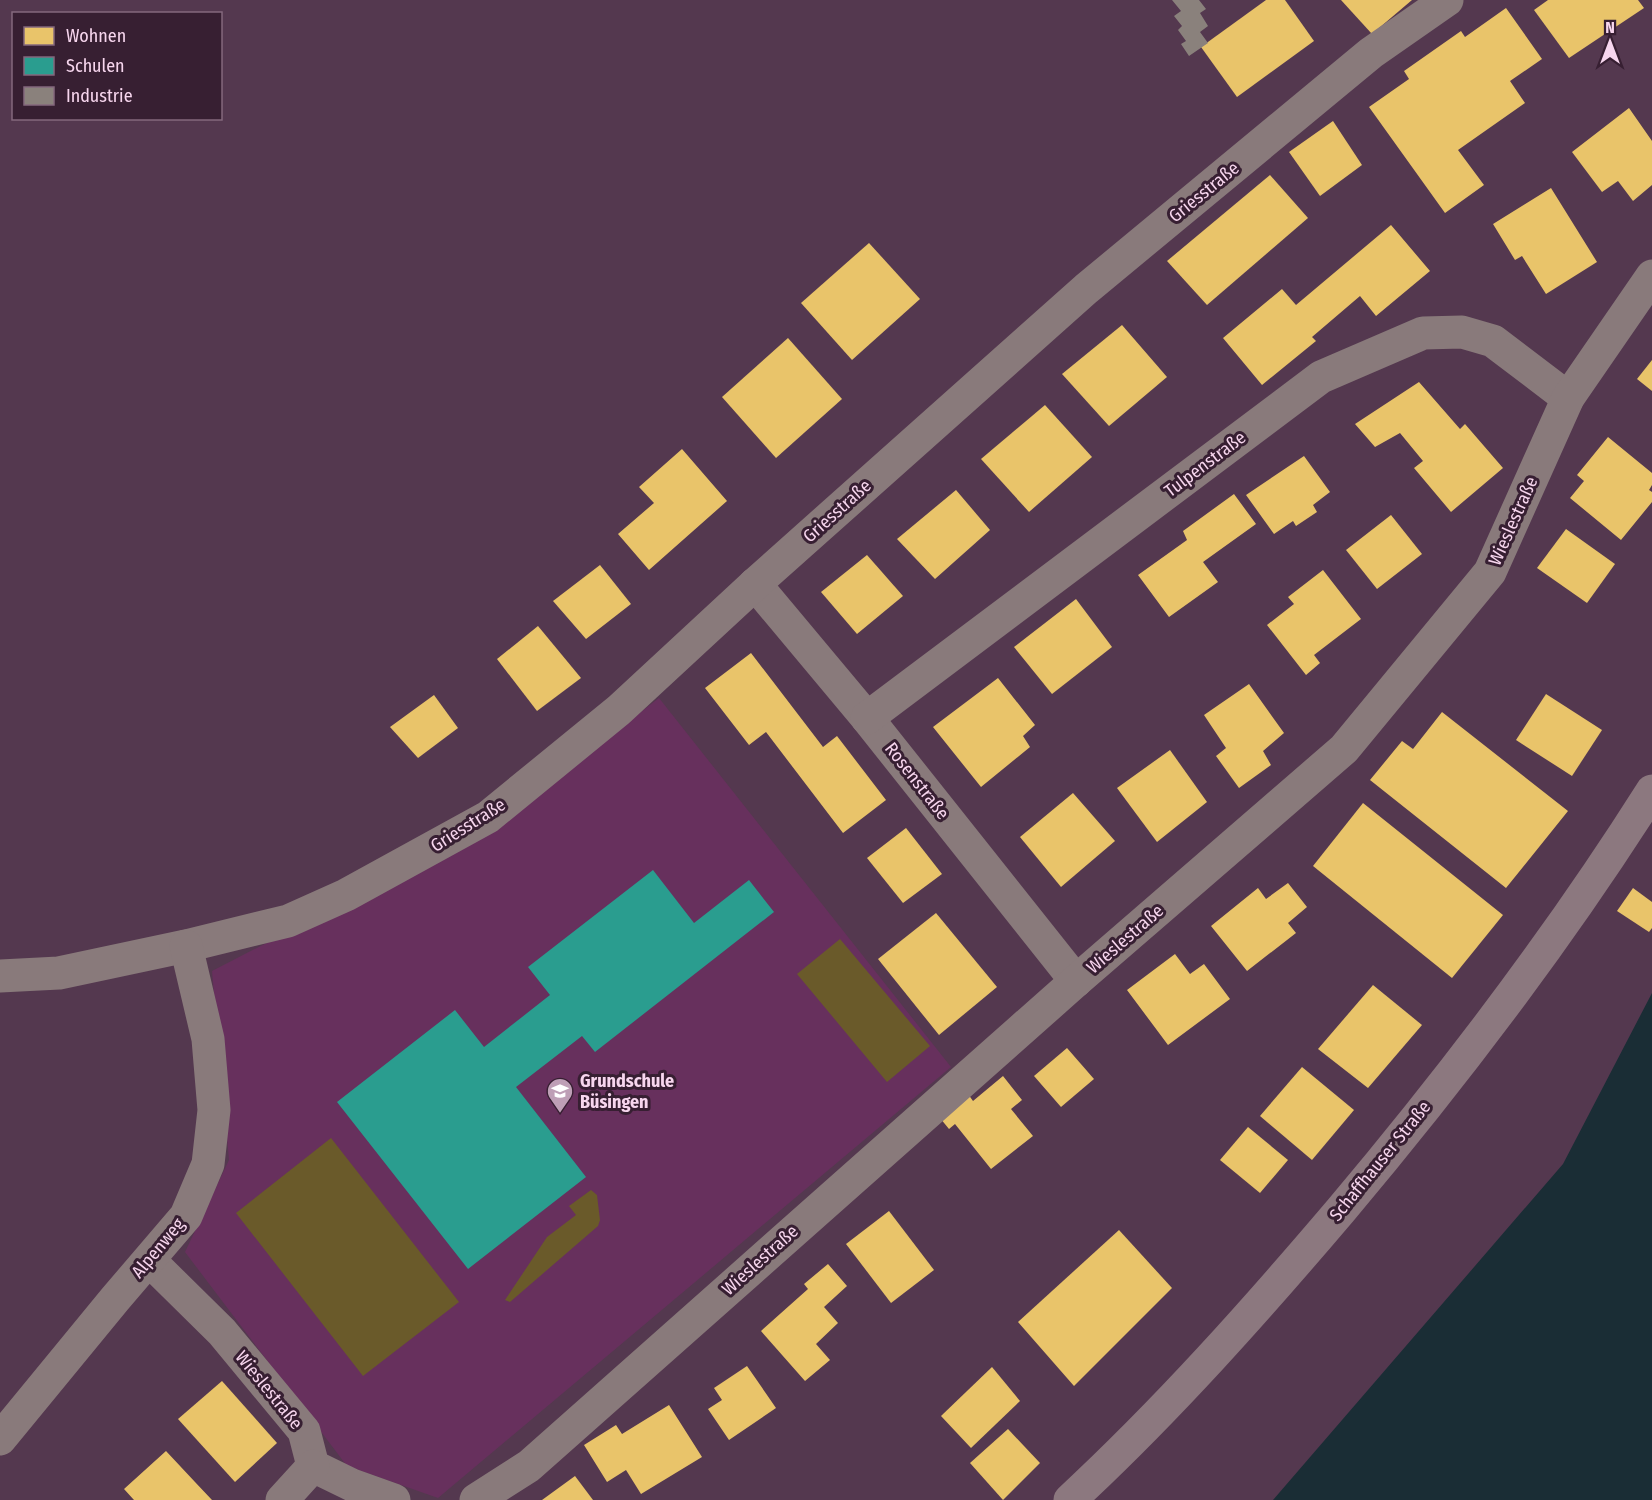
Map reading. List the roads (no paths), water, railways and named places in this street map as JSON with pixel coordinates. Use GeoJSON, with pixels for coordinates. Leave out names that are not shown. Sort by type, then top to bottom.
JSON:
{"type":"FeatureCollection","features":[{"type":"Feature","properties":{"kind":"main road","name":"Schaffhauser Straße"},"geometry":{"type":"LineString","coordinates":[[1070,1500],[1215,1353],[1390,1152],[1528,972],[1619,843],[1652,791]]}},
{"type":"Feature","properties":{"kind":"street","name":"Griesstraße"},"geometry":{"type":"LineString","coordinates":[[0,976],[59,973],[288,921],[346,895],[488,817],[619,710],[755,584],[1086,289],[1371,53],[1447,0]]}},
{"type":"Feature","properties":{"kind":"street","name":"Wieslestraße"},"geometry":{"type":"LineString","coordinates":[[476,1500],[529,1466],[1076,981],[1344,749],[1490,572],[1568,398],[1652,276]]}},
{"type":"Feature","properties":{"kind":"street","name":"Tulpenstraße"},"geometry":{"type":"LineString","coordinates":[[867,718],[1321,377],[1423,333],[1462,332],[1492,341],[1568,398]]}},
{"type":"Feature","properties":{"kind":"street","name":"Rosenstraße"},"geometry":{"type":"LineString","coordinates":[[755,584],[867,718],[1076,981]]}},
{"type":"Feature","properties":{"kind":"street","name":"Alpenweg"},"geometry":{"type":"LineString","coordinates":[[0,1439],[186,1216],[208,1164],[214,1110],[208,1039],[186,946]]}},
{"type":"Feature","properties":{"kind":"street","name":"Wieslestraße"},"geometry":{"type":"LineString","coordinates":[[148,1260],[222,1332],[304,1431],[313,1466]]}},
{"type":"Feature","properties":{"kind":"street"},"geometry":{"type":"LineString","coordinates":[[282,1500],[313,1466],[352,1485],[394,1500]]}},
{"type":"Feature","properties":{"kind":"water"},"geometry":{"type":"Polygon","coordinates":[[[1652,993],[1652,1500],[1273,1500],[1563,1164],[1652,993]]]}},
{"type":"Feature","properties":{"kind":"place","name":"Grundschule Büsingen"},"geometry":{"type":"Point","coordinates":[560,1114]}}]}
